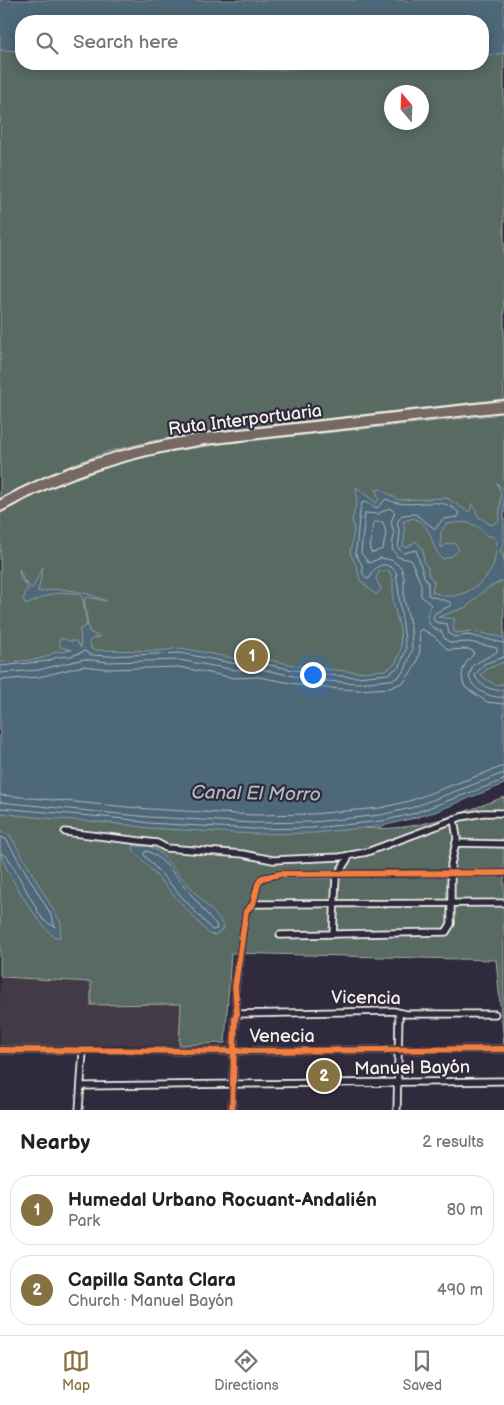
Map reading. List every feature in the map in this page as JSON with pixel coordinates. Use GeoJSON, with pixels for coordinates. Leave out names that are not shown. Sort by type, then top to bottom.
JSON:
{"type":"FeatureCollection","features":[{"type":"Feature","properties":{"kind":"highway","name":"Ruta Interportuaria"},"geometry":{"type":"LineString","coordinates":[[0,506],[73,472],[113,457],[156,447],[204,439],[504,406]]}},
{"type":"Feature","properties":{"kind":"street"},"geometry":{"type":"LineString","coordinates":[[65,832],[157,843],[166,848],[243,854],[273,860],[350,855],[374,849],[454,819],[476,814],[504,814]]}},
{"type":"Feature","properties":{"kind":"street"},"geometry":{"type":"LineString","coordinates":[[280,935],[444,933],[450,927],[451,874],[457,833],[454,819]]}},
{"type":"Feature","properties":{"kind":"street"},"geometry":{"type":"LineString","coordinates":[[456,843],[504,844]]}},
{"type":"Feature","properties":{"kind":"street"},"geometry":{"type":"LineString","coordinates":[[333,934],[337,874],[350,855]]}},
{"type":"Feature","properties":{"kind":"street"},"geometry":{"type":"LineString","coordinates":[[232,1110],[237,1014],[235,988],[246,911],[253,904],[259,882],[264,877],[280,874],[504,873]]}},
{"type":"Feature","properties":{"kind":"street"},"geometry":{"type":"LineString","coordinates":[[253,904],[504,903]]}},
{"type":"Feature","properties":{"kind":"street"},"geometry":{"type":"LineString","coordinates":[[397,1110],[399,1013]]}},
{"type":"Feature","properties":{"kind":"street","name":"Vicencia"},"geometry":{"type":"LineString","coordinates":[[237,1014],[495,1014]]}},
{"type":"Feature","properties":{"kind":"street","name":"Venecia"},"geometry":{"type":"LineString","coordinates":[[0,1050],[504,1049]]}},
{"type":"Feature","properties":{"kind":"street"},"geometry":{"type":"LineString","coordinates":[[79,1110],[83,1051]]}},
{"type":"Feature","properties":{"kind":"street","name":"Manuel Bayón"},"geometry":{"type":"LineString","coordinates":[[81,1086],[504,1081]]}},
{"type":"Feature","properties":{"kind":"shaded area"},"geometry":{"type":"Polygon","coordinates":[[[0,975],[2,977],[91,982],[91,1005],[182,1003],[179,1045],[0,1045],[0,975]]]}},
{"type":"Feature","properties":{"kind":"green space"},"geometry":{"type":"Polygon","coordinates":[[[0,0],[15,15],[15,70],[489,70],[489,20],[504,16],[504,399],[212,432],[152,441],[107,452],[74,464],[0,499],[0,0]]]}},
{"type":"Feature","properties":{"kind":"green space"},"geometry":{"type":"Polygon","coordinates":[[[500,412],[504,414],[504,784],[415,818],[366,828],[384,829],[419,824],[453,815],[504,797],[504,1044],[496,960],[231,953],[225,1043],[179,1045],[181,1004],[91,1005],[91,982],[2,977],[0,975],[0,513],[66,480],[112,463],[147,455],[229,443],[494,415],[500,412]]]}},
{"type":"Feature","properties":{"kind":"water"},"geometry":{"type":"Polygon","coordinates":[[[0,0],[504,0],[504,53],[489,55],[489,15],[15,15],[15,51],[0,50],[0,0]]]}},
{"type":"Feature","properties":{"kind":"water","name":"Canal El Morro"},"geometry":{"type":"Polygon","coordinates":[[[497,483],[504,491],[504,544],[500,550],[504,560],[504,580],[486,589],[467,607],[438,617],[455,619],[453,627],[455,633],[472,631],[504,638],[504,662],[487,669],[480,675],[495,685],[504,684],[504,784],[435,812],[383,826],[314,833],[254,834],[148,828],[0,813],[0,662],[38,659],[51,655],[56,651],[72,650],[60,647],[59,640],[62,638],[76,641],[81,648],[80,629],[87,625],[83,600],[80,594],[52,594],[26,605],[23,599],[28,588],[20,578],[19,569],[24,581],[32,589],[43,567],[38,592],[55,589],[71,590],[89,594],[106,601],[87,597],[84,600],[89,632],[100,637],[93,638],[89,642],[92,650],[158,651],[181,648],[237,659],[260,658],[303,667],[358,672],[386,670],[396,663],[401,649],[400,630],[393,601],[393,579],[389,571],[379,571],[376,579],[381,589],[376,595],[360,580],[357,567],[350,553],[354,530],[352,520],[357,501],[356,487],[376,503],[379,500],[376,490],[380,489],[399,500],[447,498],[468,512],[472,503],[478,516],[491,525],[499,521],[501,495],[497,483]],[[413,518],[403,522],[405,532],[403,547],[408,547],[416,541],[423,550],[424,563],[428,567],[428,574],[434,582],[432,592],[445,596],[455,596],[471,589],[485,578],[494,564],[497,544],[494,537],[485,534],[478,527],[470,523],[446,524],[441,532],[441,548],[449,543],[456,544],[459,550],[452,556],[443,559],[435,549],[429,532],[420,522],[413,518]]]}},
{"type":"Feature","properties":{"kind":"water"},"geometry":{"type":"Polygon","coordinates":[[[0,832],[10,835],[61,923],[60,937],[54,937],[47,930],[31,910],[17,887],[1,855],[0,832]]]}},
{"type":"Feature","properties":{"kind":"water"},"geometry":{"type":"Polygon","coordinates":[[[133,846],[149,846],[159,852],[220,920],[224,928],[215,935],[209,934],[134,851],[133,846]]]}},
{"type":"Feature","properties":{"kind":"cycle path"},"geometry":{"type":"LineString","coordinates":[[232,1110],[235,1018],[237,1014],[235,987],[246,911],[253,904],[258,884],[262,878],[280,874],[504,873]]}},
{"type":"Feature","properties":{"kind":"cycle path"},"geometry":{"type":"LineString","coordinates":[[0,1050],[504,1049]]}},
{"type":"Feature","properties":{"kind":"place","name":"Humedal Urbano Rocuant-Andalién"},"geometry":{"type":"Point","coordinates":[252,656]}},
{"type":"Feature","properties":{"kind":"place","name":"Capilla Santa Clara"},"geometry":{"type":"Point","coordinates":[324,1076]}}]}
